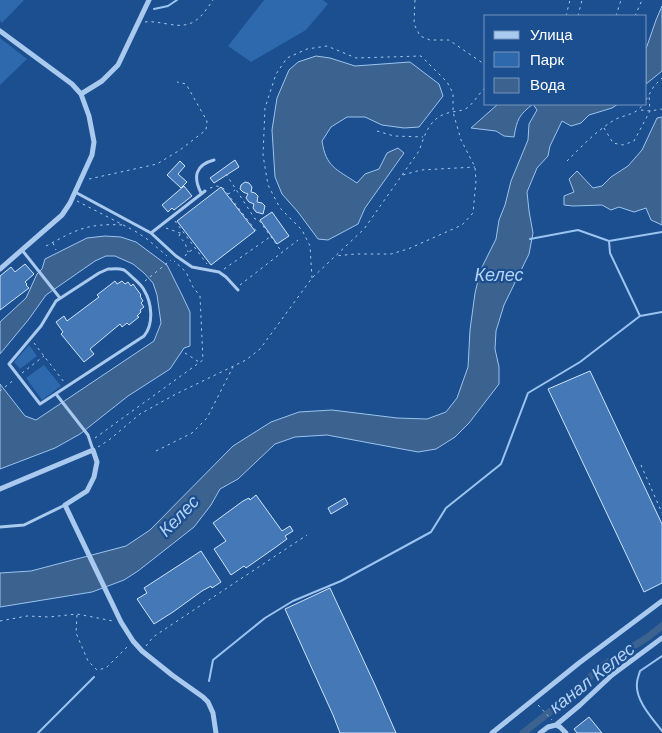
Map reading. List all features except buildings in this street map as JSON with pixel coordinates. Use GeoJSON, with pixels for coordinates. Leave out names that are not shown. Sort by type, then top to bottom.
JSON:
{"type":"FeatureCollection","features":[{"type":"Feature","properties":{"kind":"street"},"geometry":{"type":"LineString","coordinates":[[82,94],[102,81],[118,65],[149,0]]}},
{"type":"Feature","properties":{"kind":"street"},"geometry":{"type":"LineString","coordinates":[[0,31],[72,84],[82,94],[94,142],[92,155],[76,192],[62,215],[0,269]]}},
{"type":"Feature","properties":{"kind":"street"},"geometry":{"type":"LineString","coordinates":[[0,490],[93,450],[97,462],[88,491],[65,505],[85,550],[121,622],[133,641],[142,651],[208,702],[216,733]]}},
{"type":"Feature","properties":{"kind":"street"},"geometry":{"type":"LineString","coordinates":[[492,733],[579,663],[662,602]]}},
{"type":"Feature","properties":{"kind":"street"},"geometry":{"type":"LineString","coordinates":[[540,733],[548,727],[556,725],[612,675],[662,638]]}},
{"type":"Feature","properties":{"kind":"street"},"geometry":{"type":"LineString","coordinates":[[556,725],[566,733]]}},
{"type":"Feature","properties":{"kind":"lane"},"geometry":{"type":"LineString","coordinates":[[151,233],[203,192],[197,185],[198,171],[201,165],[214,160]]}},
{"type":"Feature","properties":{"kind":"lane"},"geometry":{"type":"LineString","coordinates":[[76,192],[151,233],[181,260],[192,267],[219,272],[237,289]]}},
{"type":"Feature","properties":{"kind":"lane"},"geometry":{"type":"LineString","coordinates":[[22,250],[60,298]]}},
{"type":"Feature","properties":{"kind":"lane"},"geometry":{"type":"LineString","coordinates":[[116,268],[125,271],[144,288],[147,295],[150,321],[144,336],[40,404],[9,364],[60,298],[99,273],[116,268]]}},
{"type":"Feature","properties":{"kind":"lane"},"geometry":{"type":"LineString","coordinates":[[56,394],[88,435],[93,450]]}},
{"type":"Feature","properties":{"kind":"lane"},"geometry":{"type":"LineString","coordinates":[[0,527],[24,525],[65,505]]}},
{"type":"Feature","properties":{"kind":"path"},"geometry":{"type":"LineString","coordinates":[[137,24],[151,21],[178,26],[188,25],[201,18],[213,0]]}},
{"type":"Feature","properties":{"kind":"path"},"geometry":{"type":"LineString","coordinates":[[414,0],[414,24],[420,36],[430,40],[449,40],[484,64]]}},
{"type":"Feature","properties":{"kind":"path"},"geometry":{"type":"LineString","coordinates":[[566,15],[570,0]]}},
{"type":"Feature","properties":{"kind":"path"},"geometry":{"type":"LineString","coordinates":[[578,15],[582,0]]}},
{"type":"Feature","properties":{"kind":"path"},"geometry":{"type":"LineString","coordinates":[[616,15],[621,0]]}},
{"type":"Feature","properties":{"kind":"path"},"geometry":{"type":"LineString","coordinates":[[636,15],[642,0]]}},
{"type":"Feature","properties":{"kind":"path"},"geometry":{"type":"LineString","coordinates":[[312,278],[310,246],[302,230],[280,208],[268,185],[264,155],[266,108],[276,74],[287,58],[308,49],[327,46],[356,58],[421,56],[447,82],[453,93],[452,112],[461,140],[475,166],[476,181],[473,213],[462,226],[408,249],[391,254],[335,256]]}},
{"type":"Feature","properties":{"kind":"path"},"geometry":{"type":"LineString","coordinates":[[647,98],[662,78]]}},
{"type":"Feature","properties":{"kind":"path"},"geometry":{"type":"LineString","coordinates":[[80,180],[158,164],[206,130],[207,121],[186,84],[177,82]]}},
{"type":"Feature","properties":{"kind":"path"},"geometry":{"type":"LineString","coordinates":[[93,450],[109,440],[140,414],[246,360],[260,349],[312,278],[364,229],[418,151],[423,137],[432,122],[444,114],[461,111],[469,107],[484,89]]}},
{"type":"Feature","properties":{"kind":"path"},"geometry":{"type":"LineString","coordinates":[[604,128],[613,142],[623,145],[634,141],[650,112],[649,95]]}},
{"type":"Feature","properties":{"kind":"path"},"geometry":{"type":"LineString","coordinates":[[567,161],[588,140],[604,128],[616,120],[639,110],[642,105]]}},
{"type":"Feature","properties":{"kind":"path"},"geometry":{"type":"LineString","coordinates":[[639,110],[650,112],[662,109]]}},
{"type":"Feature","properties":{"kind":"path"},"geometry":{"type":"LineString","coordinates":[[377,131],[394,136],[423,137]]}},
{"type":"Feature","properties":{"kind":"path"},"geometry":{"type":"LineString","coordinates":[[402,175],[421,170],[475,166]]}},
{"type":"Feature","properties":{"kind":"path"},"geometry":{"type":"LineString","coordinates":[[226,174],[254,217],[258,219],[282,252]]}},
{"type":"Feature","properties":{"kind":"path"},"geometry":{"type":"LineString","coordinates":[[203,192],[212,187],[220,186],[224,188],[257,232]]}},
{"type":"Feature","properties":{"kind":"path"},"geometry":{"type":"LineString","coordinates":[[228,194],[236,189]]}},
{"type":"Feature","properties":{"kind":"path"},"geometry":{"type":"LineString","coordinates":[[171,217],[212,270]]}},
{"type":"Feature","properties":{"kind":"path"},"geometry":{"type":"LineString","coordinates":[[249,221],[254,217]]}},
{"type":"Feature","properties":{"kind":"path"},"geometry":{"type":"LineString","coordinates":[[46,246],[76,230],[92,225],[124,225]]}},
{"type":"Feature","properties":{"kind":"path"},"geometry":{"type":"LineString","coordinates":[[160,226],[184,233]]}},
{"type":"Feature","properties":{"kind":"path"},"geometry":{"type":"LineString","coordinates":[[180,233],[179,236],[185,243],[188,252]]}},
{"type":"Feature","properties":{"kind":"path"},"geometry":{"type":"LineString","coordinates":[[219,272],[270,237]]}},
{"type":"Feature","properties":{"kind":"path"},"geometry":{"type":"LineString","coordinates":[[237,289],[298,240]]}},
{"type":"Feature","properties":{"kind":"path"},"geometry":{"type":"LineString","coordinates":[[52,243],[56,250]]}},
{"type":"Feature","properties":{"kind":"path"},"geometry":{"type":"LineString","coordinates":[[181,260],[188,252],[196,248]]}},
{"type":"Feature","properties":{"kind":"path"},"geometry":{"type":"LineString","coordinates":[[144,282],[169,261]]}},
{"type":"Feature","properties":{"kind":"path"},"geometry":{"type":"LineString","coordinates":[[30,338],[67,386]]}},
{"type":"Feature","properties":{"kind":"path"},"geometry":{"type":"LineString","coordinates":[[185,352],[200,362]]}},
{"type":"Feature","properties":{"kind":"path"},"geometry":{"type":"LineString","coordinates":[[0,391],[44,356]]}},
{"type":"Feature","properties":{"kind":"path"},"geometry":{"type":"LineString","coordinates":[[156,451],[192,433],[207,418],[233,366]]}},
{"type":"Feature","properties":{"kind":"path"},"geometry":{"type":"LineString","coordinates":[[641,465],[662,513]]}},
{"type":"Feature","properties":{"kind":"path"},"geometry":{"type":"LineString","coordinates":[[142,651],[153,637],[307,535]]}},
{"type":"Feature","properties":{"kind":"path"},"geometry":{"type":"LineString","coordinates":[[0,621],[27,616],[49,617],[77,614],[121,622]]}},
{"type":"Feature","properties":{"kind":"path"},"geometry":{"type":"LineString","coordinates":[[77,614],[76,633],[88,661],[97,670],[106,668],[133,641]]}},
{"type":"Feature","properties":{"kind":"path"},"geometry":{"type":"LineString","coordinates":[[534,700],[556,725]]}},
{"type":"Feature","properties":{"kind":"green space"},"geometry":{"type":"Polygon","coordinates":[[[0,0],[24,0],[2,23],[0,21],[0,0]]]}},
{"type":"Feature","properties":{"kind":"green space"},"geometry":{"type":"Polygon","coordinates":[[[264,0],[323,0],[328,4],[306,30],[251,62],[228,46],[264,0]]]}},
{"type":"Feature","properties":{"kind":"green space"},"geometry":{"type":"Polygon","coordinates":[[[0,38],[27,59],[0,85],[0,38]]]}},
{"type":"Feature","properties":{"kind":"green space"},"geometry":{"type":"Polygon","coordinates":[[[29,345],[37,356],[20,369],[14,362],[29,345]]]}},
{"type":"Feature","properties":{"kind":"green space"},"geometry":{"type":"Polygon","coordinates":[[[44,365],[61,386],[42,400],[26,378],[44,365]]]}},
{"type":"Feature","properties":{"kind":"water"},"geometry":{"type":"Polygon","coordinates":[[[662,6],[662,71],[647,83],[647,45],[662,6]]]}},
{"type":"Feature","properties":{"kind":"water"},"geometry":{"type":"Polygon","coordinates":[[[316,56],[330,58],[355,66],[410,62],[439,84],[443,96],[419,127],[404,128],[382,125],[365,117],[347,117],[331,127],[322,141],[326,157],[333,166],[357,183],[365,174],[379,169],[387,153],[398,148],[404,153],[365,208],[358,224],[328,240],[318,239],[282,194],[275,177],[272,130],[277,98],[289,70],[298,62],[316,56]]]}},
{"type":"Feature","properties":{"kind":"water"},"geometry":{"type":"Polygon","coordinates":[[[497,105],[532,105],[519,118],[514,137],[504,136],[496,131],[471,128],[497,105]]]}},
{"type":"Feature","properties":{"kind":"water","name":"Келес"},"geometry":{"type":"Polygon","coordinates":[[[534,105],[616,105],[589,115],[581,123],[571,126],[562,121],[550,146],[548,156],[537,168],[527,192],[533,233],[529,254],[504,305],[496,331],[495,349],[499,367],[499,384],[469,423],[455,437],[436,449],[418,452],[327,435],[295,437],[275,444],[238,479],[220,489],[211,505],[194,527],[124,580],[92,592],[0,607],[0,573],[31,571],[126,546],[150,530],[233,446],[271,422],[299,412],[332,410],[397,418],[427,419],[446,412],[457,398],[468,367],[470,330],[475,293],[481,269],[496,239],[499,220],[511,181],[528,140],[529,124],[537,110],[534,105]]]}},
{"type":"Feature","properties":{"kind":"water"},"geometry":{"type":"Polygon","coordinates":[[[662,117],[662,225],[651,220],[646,208],[634,212],[619,207],[611,210],[602,205],[564,205],[564,196],[574,192],[569,179],[577,171],[593,188],[602,186],[611,177],[628,166],[642,150],[657,118],[662,117]]]}},
{"type":"Feature","properties":{"kind":"water"},"geometry":{"type":"Polygon","coordinates":[[[121,237],[136,242],[167,265],[190,312],[190,346],[184,348],[170,369],[128,396],[80,434],[55,448],[0,469],[0,384],[25,416],[36,420],[154,341],[161,323],[157,295],[153,283],[133,264],[115,256],[106,256],[95,261],[46,295],[0,354],[0,322],[26,298],[37,274],[42,269],[45,259],[87,238],[121,237]]]}},
{"type":"Feature","properties":{"kind":"waterway"},"geometry":{"type":"LineString","coordinates":[[154,9],[168,6],[177,0]]}},
{"type":"Feature","properties":{"kind":"waterway"},"geometry":{"type":"LineString","coordinates":[[530,239],[578,230],[609,241],[662,232]]}},
{"type":"Feature","properties":{"kind":"waterway"},"geometry":{"type":"LineString","coordinates":[[609,241],[610,253],[640,316],[662,312]]}},
{"type":"Feature","properties":{"kind":"waterway"},"geometry":{"type":"LineString","coordinates":[[209,681],[213,660],[265,618],[293,601],[341,581],[431,532],[446,508],[501,464],[528,393],[580,362],[640,316]]}},
{"type":"Feature","properties":{"kind":"waterway","name":"канал Келес"},"geometry":{"type":"LineString","coordinates":[[523,733],[561,703],[602,666],[662,626]]}},
{"type":"Feature","properties":{"kind":"waterway"},"geometry":{"type":"LineString","coordinates":[[662,656],[640,671],[637,683],[641,702],[662,731]]}},
{"type":"Feature","properties":{"kind":"waterway"},"geometry":{"type":"LineString","coordinates":[[38,733],[94,677]]}}]}
